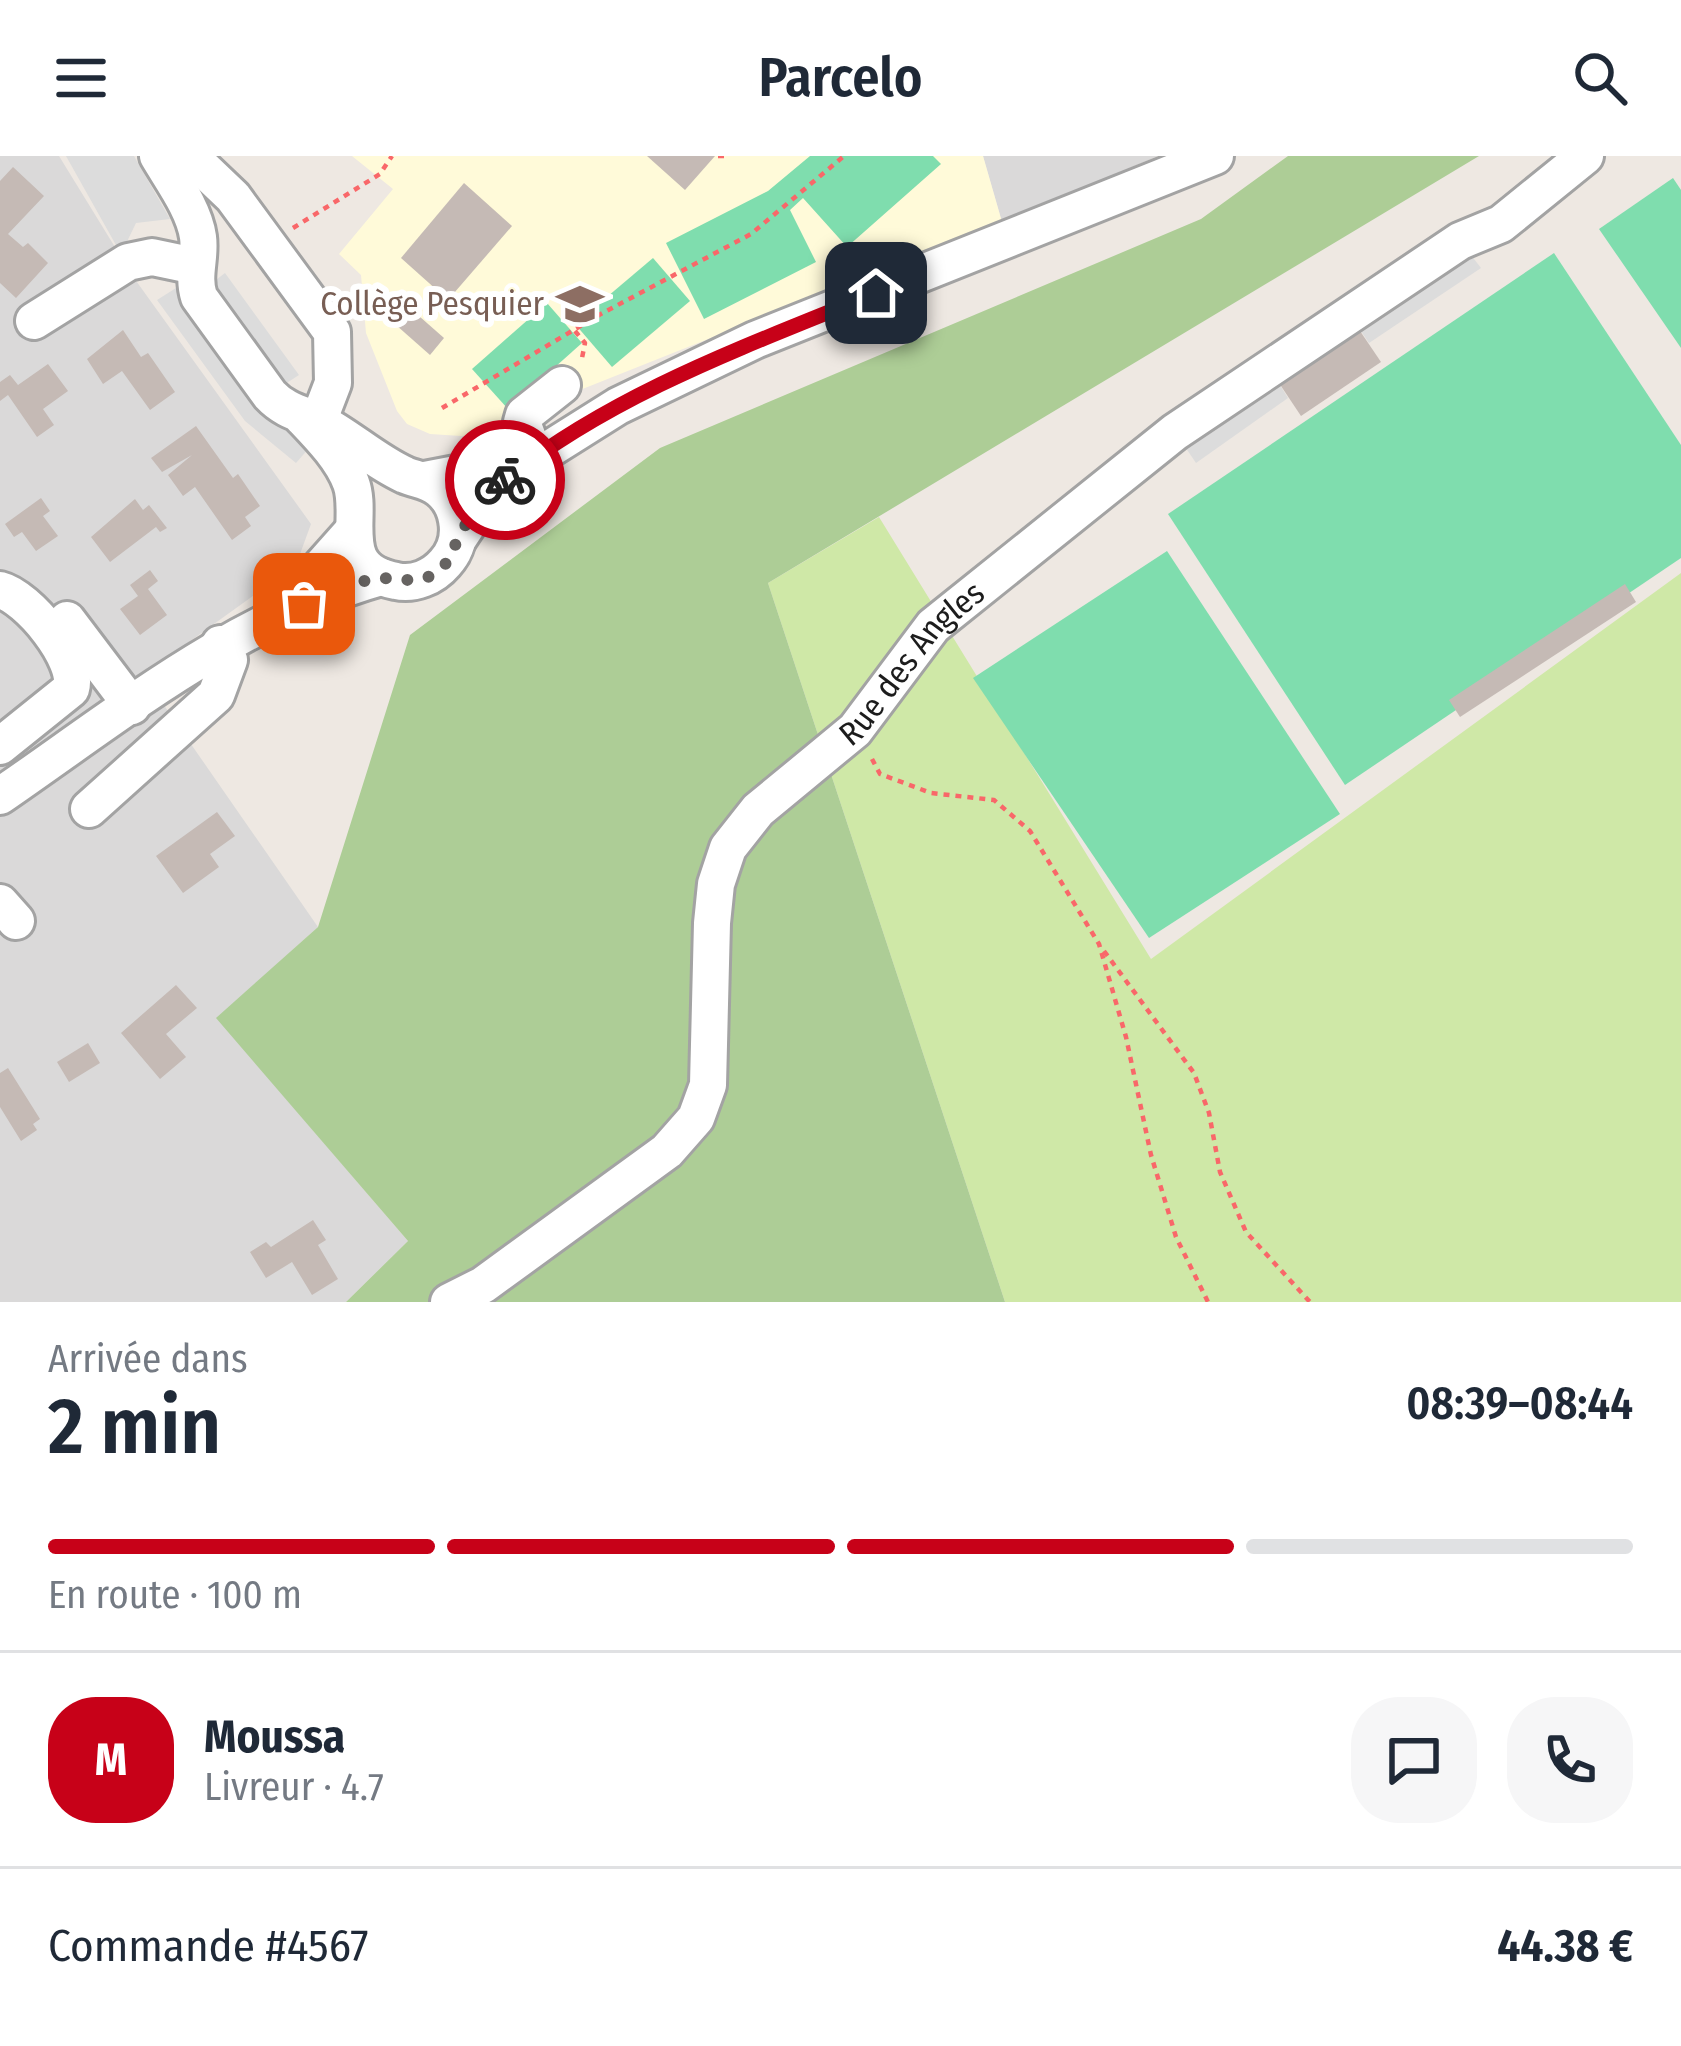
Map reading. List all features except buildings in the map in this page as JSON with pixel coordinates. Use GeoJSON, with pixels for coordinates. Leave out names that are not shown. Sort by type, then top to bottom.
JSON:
{"type":"FeatureCollection","features":[{"type":"Feature","properties":{"kind":"street"},"geometry":{"type":"LineString","coordinates":[[158,156],[182,196],[332,332],[330,396],[310,419]]}},
{"type":"Feature","properties":{"kind":"street"},"geometry":{"type":"LineString","coordinates":[[190,156],[213,175],[234,239]]}},
{"type":"Feature","properties":{"kind":"street"},"geometry":{"type":"LineString","coordinates":[[310,419],[353,486],[356,551],[366,566],[381,577],[420,581],[451,557],[488,494],[521,467],[618,406],[755,340],[1215,156]]}},
{"type":"Feature","properties":{"kind":"street","name":"Rue des Angles"},"geometry":{"type":"LineString","coordinates":[[449,1302],[483,1286],[668,1151],[696,1118],[708,1084],[712,923],[716,884],[728,848],[758,810],[855,730],[933,626],[1175,432],[1460,242],[1502,224],[1586,156]]}},
{"type":"Feature","properties":{"kind":"street"},"geometry":{"type":"LineString","coordinates":[[34,321],[128,262],[234,239]]}},
{"type":"Feature","properties":{"kind":"street"},"geometry":{"type":"LineString","coordinates":[[234,239],[193,279],[199,297],[270,395],[280,406],[416,478],[452,503],[458,539]]}},
{"type":"Feature","properties":{"kind":"street"},"geometry":{"type":"LineString","coordinates":[[530,441],[524,415],[562,385]]}},
{"type":"Feature","properties":{"kind":"street"},"geometry":{"type":"LineString","coordinates":[[0,796],[232,638],[319,568],[373,486],[396,476],[472,471],[566,422],[618,406]]}},
{"type":"Feature","properties":{"kind":"street"},"geometry":{"type":"LineString","coordinates":[[232,638],[333,590],[381,577]]}},
{"type":"Feature","properties":{"kind":"street"},"geometry":{"type":"LineString","coordinates":[[0,590],[12,593],[30,609],[66,657],[74,678],[71,689],[0,746]]}},
{"type":"Feature","properties":{"kind":"street"},"geometry":{"type":"LineString","coordinates":[[50,598],[132,706]]}},
{"type":"Feature","properties":{"kind":"street"},"geometry":{"type":"LineString","coordinates":[[89,809],[216,695],[232,638]]}},
{"type":"Feature","properties":{"kind":"path"},"geometry":{"type":"LineString","coordinates":[[234,239],[380,174],[392,156]]}},
{"type":"Feature","properties":{"kind":"path"},"geometry":{"type":"LineString","coordinates":[[442,408],[599,315],[752,234],[844,156]]}},
{"type":"Feature","properties":{"kind":"path"},"geometry":{"type":"LineString","coordinates":[[855,730],[880,774],[931,793],[994,800],[1030,831],[1100,944],[1194,1073],[1209,1113],[1220,1172],[1246,1232],[1310,1302]]}},
{"type":"Feature","properties":{"kind":"path"},"geometry":{"type":"LineString","coordinates":[[1100,944],[1126,1036],[1151,1156],[1176,1238],[1208,1302]]}},
{"type":"Feature","properties":{"kind":"shaded area"},"geometry":{"type":"Polygon","coordinates":[[[0,156],[59,156],[134,278],[311,524],[296,565],[143,675],[318,927],[217,1018],[408,1241],[346,1302],[0,1302],[0,156]]]}},
{"type":"Feature","properties":{"kind":"shaded area"},"geometry":{"type":"Polygon","coordinates":[[[66,156],[134,156],[170,219],[136,223],[121,254],[66,156]]]}},
{"type":"Feature","properties":{"kind":"shaded area","name":"Collège Pesquier"},"geometry":{"type":"Polygon","coordinates":[[[352,156],[983,156],[1002,222],[580,390],[557,380],[477,437],[430,434],[407,424],[397,411],[366,333],[361,275],[339,254],[393,189],[352,156]]]}},
{"type":"Feature","properties":{"kind":"shaded area"},"geometry":{"type":"Polygon","coordinates":[[[983,156],[1158,156],[1002,222],[983,156]]]}},
{"type":"Feature","properties":{"kind":"shaded area"},"geometry":{"type":"Polygon","coordinates":[[[1460,241],[1481,268],[1369,343],[1350,315],[1460,241]]]}},
{"type":"Feature","properties":{"kind":"shaded area"},"geometry":{"type":"Polygon","coordinates":[[[225,273],[299,375],[282,386],[208,286],[225,273]]]}},
{"type":"Feature","properties":{"kind":"shaded area"},"geometry":{"type":"Polygon","coordinates":[[[176,288],[261,404],[310,447],[296,463],[245,421],[157,300],[176,288]]]}},
{"type":"Feature","properties":{"kind":"shaded area"},"geometry":{"type":"Polygon","coordinates":[[[1270,369],[1288,398],[1196,463],[1175,432],[1270,369]]]}},
{"type":"Feature","properties":{"kind":"green space"},"geometry":{"type":"Polygon","coordinates":[[[810,156],[933,156],[941,164],[847,247],[803,198],[790,210],[816,262],[704,319],[666,243],[768,191],[810,156]]]}},
{"type":"Feature","properties":{"kind":"green space"},"geometry":{"type":"Polygon","coordinates":[[[1288,156],[1479,156],[768,583],[1005,1302],[346,1302],[408,1241],[216,1018],[318,927],[410,635],[660,448],[1201,219],[1288,156]]]}},
{"type":"Feature","properties":{"kind":"green space"},"geometry":{"type":"Polygon","coordinates":[[[1673,178],[1681,190],[1681,348],[1599,229],[1673,178]]]}},
{"type":"Feature","properties":{"kind":"green space"},"geometry":{"type":"Polygon","coordinates":[[[1554,253],[1681,445],[1681,558],[1345,785],[1168,514],[1554,253]]]}},
{"type":"Feature","properties":{"kind":"green space"},"geometry":{"type":"Polygon","coordinates":[[[653,258],[690,301],[612,367],[575,324],[653,258]]]}},
{"type":"Feature","properties":{"kind":"green space"},"geometry":{"type":"Polygon","coordinates":[[[547,303],[582,343],[508,409],[472,369],[547,303]]]}},
{"type":"Feature","properties":{"kind":"green space"},"geometry":{"type":"Polygon","coordinates":[[[879,517],[1151,959],[1681,573],[1681,1302],[1005,1302],[768,583],[879,517]]]}},
{"type":"Feature","properties":{"kind":"green space"},"geometry":{"type":"Polygon","coordinates":[[[1167,551],[1340,814],[1149,938],[973,678],[1167,551]]]}},
{"type":"Feature","properties":{"kind":"way so far"},"geometry":{"type":"LineString","coordinates":[[304,604],[333,590],[381,577],[420,581],[437,572],[451,557],[471,516],[505,480]]}},
{"type":"Feature","properties":{"kind":"place","name":"Collège Pesquier"},"geometry":{"type":"Point","coordinates":[580,304]}},
{"type":"Feature","properties":{"kind":"route"},"geometry":{"type":"LineString","coordinates":[[505,480],[618,406],[755,340],[876,293]]}}]}
